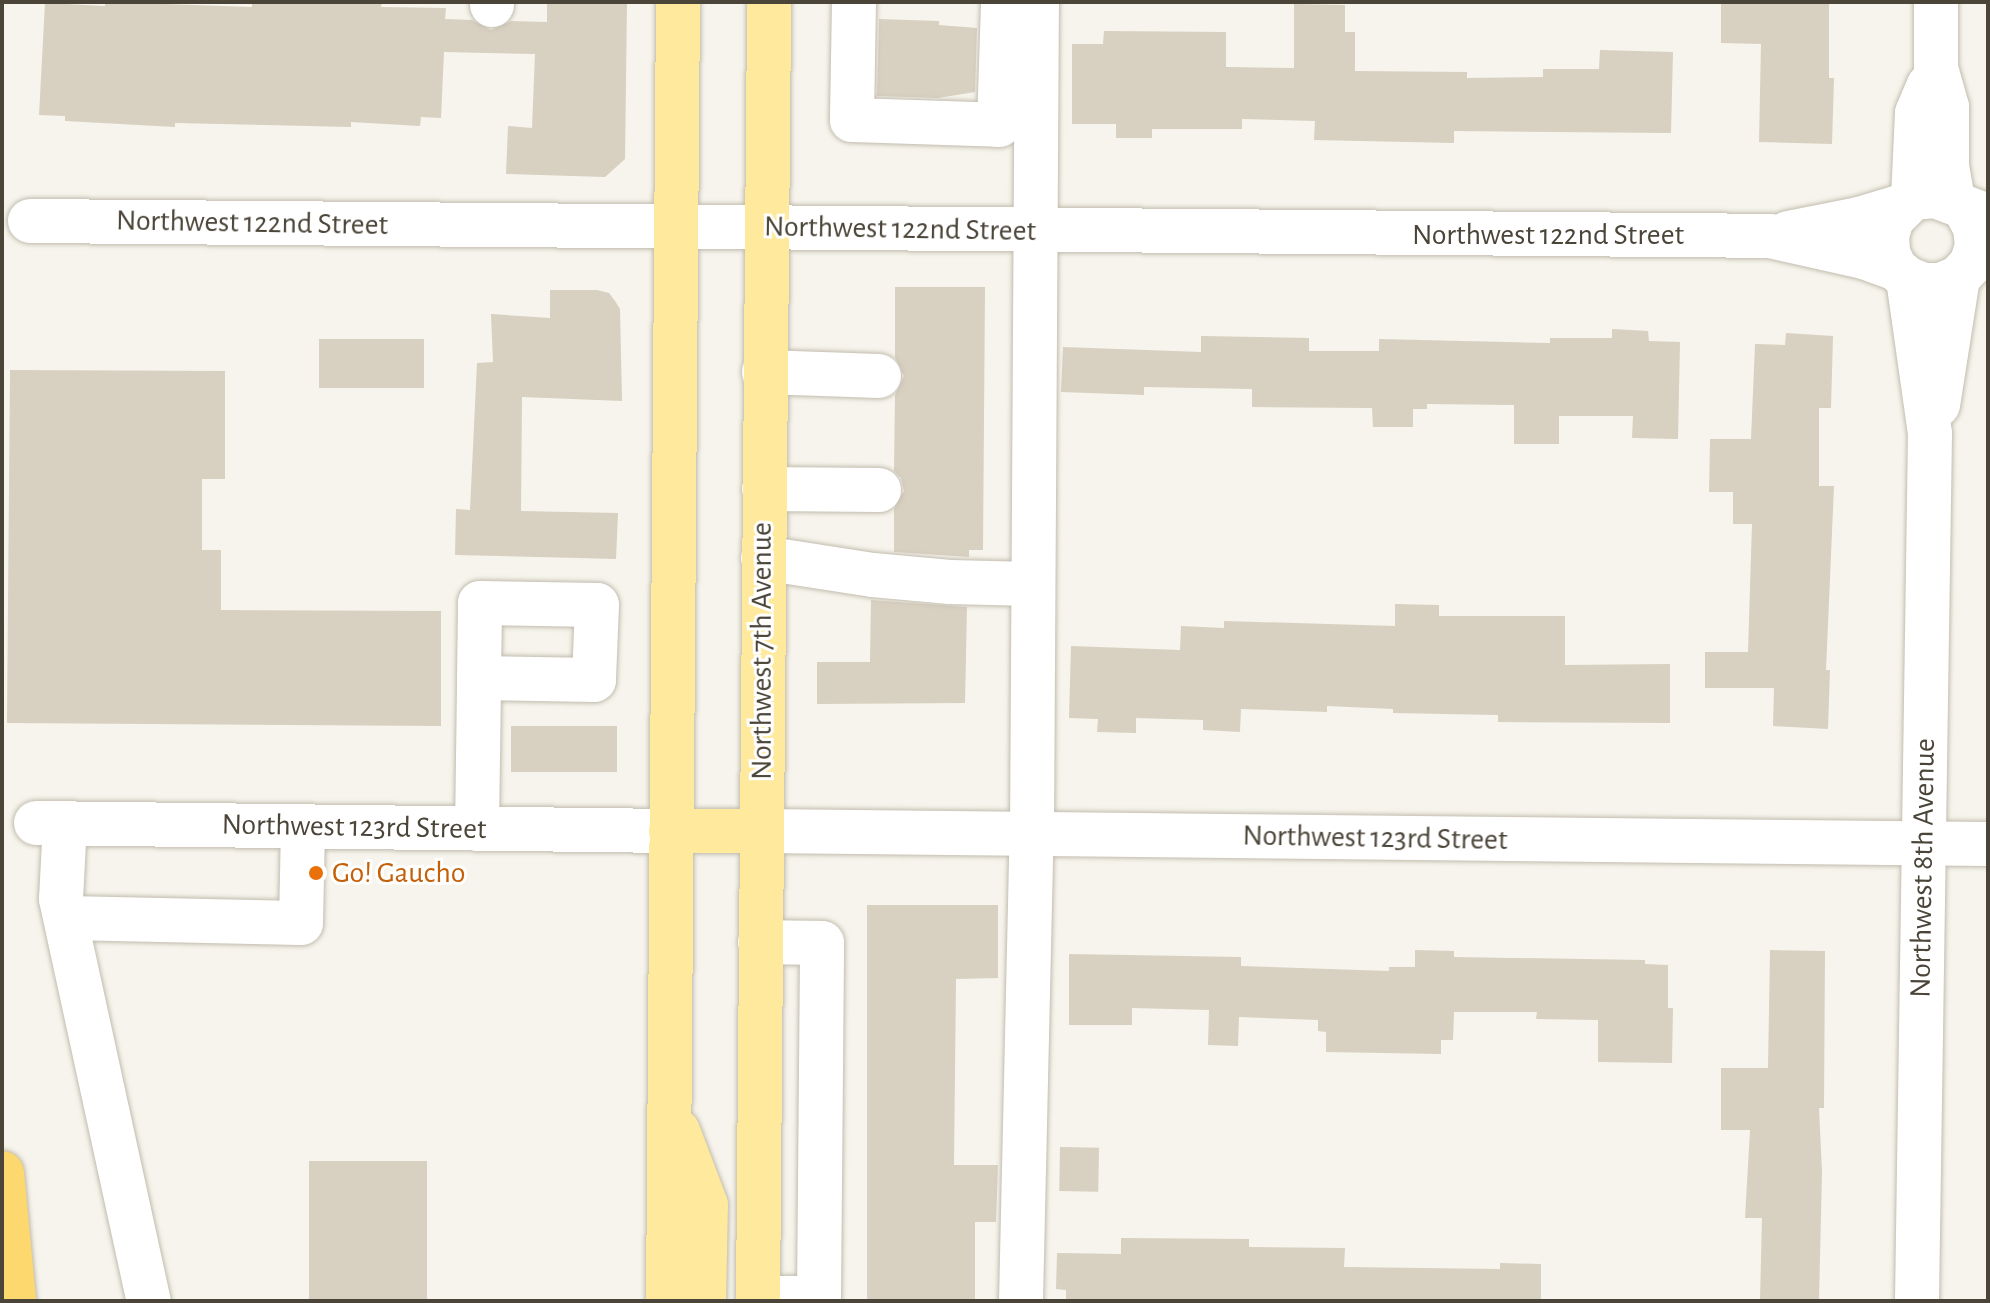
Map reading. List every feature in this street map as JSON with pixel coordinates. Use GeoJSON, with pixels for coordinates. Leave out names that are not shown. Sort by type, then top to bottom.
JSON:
{"type":"FeatureCollection","features":[{"type":"Feature","properties":{"kind":"highway"},"geometry":{"type":"LineString","coordinates":[[2,1173],[14,1301]]}},
{"type":"Feature","properties":{"kind":"main road"},"geometry":{"type":"LineString","coordinates":[[668,1301],[678,2]]}},
{"type":"Feature","properties":{"kind":"main road","name":"Northwest 7th Avenue"},"geometry":{"type":"LineString","coordinates":[[758,1299],[769,2]]}},
{"type":"Feature","properties":{"kind":"main road"},"geometry":{"type":"LineString","coordinates":[[671,831],[761,831]]}},
{"type":"Feature","properties":{"kind":"main road"},"geometry":{"type":"LineString","coordinates":[[669,1106],[706,1205],[704,1301]]}},
{"type":"Feature","properties":{"kind":"street"},"geometry":{"type":"LineString","coordinates":[[854,2],[852,120],[999,125],[1003,2]]}},
{"type":"Feature","properties":{"kind":"street"},"geometry":{"type":"LineString","coordinates":[[1021,1301],[1032,834],[1033,230],[1037,2]]}},
{"type":"Feature","properties":{"kind":"street"},"geometry":{"type":"LineString","coordinates":[[1936,2],[1936,68],[1917,113],[1944,206],[1975,227],[1977,246],[1972,267],[1932,285],[1902,273],[1888,253],[1887,236],[1892,219],[1944,206]]}},
{"type":"Feature","properties":{"kind":"street","name":"Northwest 122nd Street"},"geometry":{"type":"LineString","coordinates":[[30,221],[1770,236],[1944,206]]}},
{"type":"Feature","properties":{"kind":"street","name":"Northwest 122nd Street"},"geometry":{"type":"LineString","coordinates":[[1770,236],[1864,257],[1902,273]]}},
{"type":"Feature","properties":{"kind":"street","name":"Northwest 8th Avenue"},"geometry":{"type":"LineString","coordinates":[[1930,434],[1972,267]]}},
{"type":"Feature","properties":{"kind":"street","name":"Northwest 8th Avenue"},"geometry":{"type":"LineString","coordinates":[[1902,273],[1930,434],[1917,1301]]}},
{"type":"Feature","properties":{"kind":"street"},"geometry":{"type":"LineString","coordinates":[[764,372],[879,376]]}},
{"type":"Feature","properties":{"kind":"street"},"geometry":{"type":"LineString","coordinates":[[764,489],[879,490]]}},
{"type":"Feature","properties":{"kind":"street"},"geometry":{"type":"LineString","coordinates":[[763,558],[889,576],[1032,584]]}},
{"type":"Feature","properties":{"kind":"street"},"geometry":{"type":"LineString","coordinates":[[477,829],[479,678]]}},
{"type":"Feature","properties":{"kind":"street","name":"Northwest 123rd Street"},"geometry":{"type":"LineString","coordinates":[[66,918],[51,823],[671,831]]}},
{"type":"Feature","properties":{"kind":"street"},"geometry":{"type":"LineString","coordinates":[[149,1301],[66,918],[301,923],[303,826]]}},
{"type":"Feature","properties":{"kind":"street","name":"Northwest 123rd Street"},"geometry":{"type":"LineString","coordinates":[[761,831],[1988,844]]}},
{"type":"Feature","properties":{"kind":"street"},"geometry":{"type":"LineString","coordinates":[[758,1299],[819,1298],[822,973],[822,943],[760,942]]}},
{"type":"Feature","properties":{"kind":"building"},"geometry":{"type":"Polygon","coordinates":[[[105,2],[252,7],[252,2],[382,2],[381,7],[446,8],[445,19],[472,20],[491,30],[511,21],[547,22],[547,2],[627,2],[625,159],[605,177],[506,174],[508,126],[532,128],[535,54],[444,52],[441,118],[421,117],[420,126],[351,122],[351,127],[175,123],[175,127],[65,121],[65,116],[39,115],[45,3],[105,6],[105,2]]]}},
{"type":"Feature","properties":{"kind":"building"},"geometry":{"type":"Polygon","coordinates":[[[1721,2],[1829,2],[1829,78],[1834,78],[1832,144],[1759,142],[1761,44],[1721,43],[1721,2]]]}},
{"type":"Feature","properties":{"kind":"building"},"geometry":{"type":"Polygon","coordinates":[[[1294,4],[1345,5],[1345,32],[1355,32],[1355,71],[1467,72],[1467,78],[1543,77],[1543,69],[1599,69],[1600,50],[1673,52],[1671,133],[1454,131],[1454,143],[1314,140],[1315,121],[1242,119],[1242,129],[1152,129],[1152,138],[1116,138],[1116,124],[1072,124],[1072,44],[1103,44],[1104,31],[1226,32],[1226,67],[1294,68],[1294,4]]]}},
{"type":"Feature","properties":{"kind":"building"},"geometry":{"type":"Polygon","coordinates":[[[879,19],[939,21],[939,25],[977,28],[975,92],[938,98],[877,96],[879,19]]]}},
{"type":"Feature","properties":{"kind":"building"},"geometry":{"type":"Polygon","coordinates":[[[895,287],[985,287],[983,550],[969,550],[969,557],[894,552],[894,509],[904,491],[901,478],[894,471],[895,395],[904,376],[895,357],[895,287]]]}},
{"type":"Feature","properties":{"kind":"building"},"geometry":{"type":"Polygon","coordinates":[[[550,290],[597,290],[609,293],[615,301],[620,309],[622,401],[522,397],[521,511],[618,513],[616,559],[455,555],[456,509],[470,510],[477,363],[493,362],[491,314],[550,318],[550,290]]]}},
{"type":"Feature","properties":{"kind":"building"},"geometry":{"type":"Polygon","coordinates":[[[1612,329],[1648,331],[1649,341],[1680,342],[1678,439],[1632,438],[1633,416],[1559,416],[1559,444],[1514,444],[1514,405],[1427,404],[1427,409],[1413,409],[1413,427],[1373,427],[1372,408],[1252,407],[1252,389],[1144,387],[1144,395],[1061,392],[1063,347],[1201,352],[1201,336],[1309,338],[1309,351],[1379,351],[1379,339],[1550,343],[1550,338],[1612,338],[1612,329]]]}},
{"type":"Feature","properties":{"kind":"building"},"geometry":{"type":"Polygon","coordinates":[[[1786,333],[1833,336],[1831,408],[1819,408],[1819,486],[1834,486],[1826,670],[1830,670],[1828,729],[1773,726],[1774,688],[1705,688],[1705,652],[1748,652],[1752,524],[1733,524],[1733,492],[1709,492],[1710,439],[1751,439],[1755,344],[1785,345],[1786,333]]]}},
{"type":"Feature","properties":{"kind":"building"},"geometry":{"type":"Polygon","coordinates":[[[319,339],[424,339],[424,388],[319,388],[319,339]]]}},
{"type":"Feature","properties":{"kind":"building"},"geometry":{"type":"Polygon","coordinates":[[[10,370],[225,371],[225,479],[202,479],[202,550],[221,550],[221,610],[441,611],[441,726],[7,723],[10,370]]]}},
{"type":"Feature","properties":{"kind":"building"},"geometry":{"type":"Polygon","coordinates":[[[871,600],[967,607],[965,703],[817,704],[817,662],[870,662],[871,600]]]}},
{"type":"Feature","properties":{"kind":"building"},"geometry":{"type":"Polygon","coordinates":[[[1395,604],[1439,605],[1439,616],[1565,616],[1565,665],[1670,664],[1670,723],[1498,722],[1498,715],[1393,713],[1393,709],[1327,706],[1327,712],[1241,709],[1240,732],[1203,730],[1203,720],[1136,718],[1136,733],[1097,732],[1098,719],[1069,718],[1071,646],[1180,650],[1181,626],[1224,628],[1224,621],[1395,626],[1395,604]]]}},
{"type":"Feature","properties":{"kind":"building"},"geometry":{"type":"Polygon","coordinates":[[[511,726],[617,726],[617,772],[511,772],[511,726]]]}},
{"type":"Feature","properties":{"kind":"building"},"geometry":{"type":"Polygon","coordinates":[[[867,905],[998,905],[998,978],[956,979],[954,1165],[998,1165],[996,1222],[975,1222],[975,1301],[867,1301],[867,905]]]}},
{"type":"Feature","properties":{"kind":"building"},"geometry":{"type":"Polygon","coordinates":[[[1415,950],[1454,951],[1454,957],[1645,960],[1645,964],[1668,965],[1668,1008],[1673,1008],[1672,1063],[1598,1062],[1598,1020],[1536,1019],[1537,1012],[1454,1012],[1453,1040],[1441,1040],[1441,1054],[1326,1052],[1326,1032],[1318,1031],[1318,1020],[1239,1017],[1238,1046],[1208,1045],[1209,1010],[1132,1008],[1132,1025],[1069,1025],[1069,954],[1241,957],[1241,966],[1389,971],[1389,967],[1415,967],[1415,950]]]}},
{"type":"Feature","properties":{"kind":"building"},"geometry":{"type":"Polygon","coordinates":[[[1770,950],[1825,951],[1824,1108],[1819,1108],[1822,1172],[1819,1301],[1760,1301],[1762,1218],[1745,1218],[1750,1130],[1721,1130],[1721,1068],[1768,1068],[1770,950]]]}},
{"type":"Feature","properties":{"kind":"building"},"geometry":{"type":"Polygon","coordinates":[[[1060,1147],[1099,1148],[1098,1192],[1059,1191],[1060,1147]]]}},
{"type":"Feature","properties":{"kind":"building"},"geometry":{"type":"Polygon","coordinates":[[[309,1161],[427,1161],[427,1301],[309,1301],[309,1161]]]}},
{"type":"Feature","properties":{"kind":"building"},"geometry":{"type":"Polygon","coordinates":[[[1121,1238],[1249,1239],[1249,1247],[1345,1248],[1344,1267],[1500,1269],[1500,1263],[1541,1264],[1541,1301],[1066,1301],[1066,1290],[1056,1289],[1057,1253],[1121,1254],[1121,1238]]]}},
{"type":"Feature","properties":{"kind":"place","name":"Go! Gaucho"},"geometry":{"type":"Point","coordinates":[316,873]}}]}
